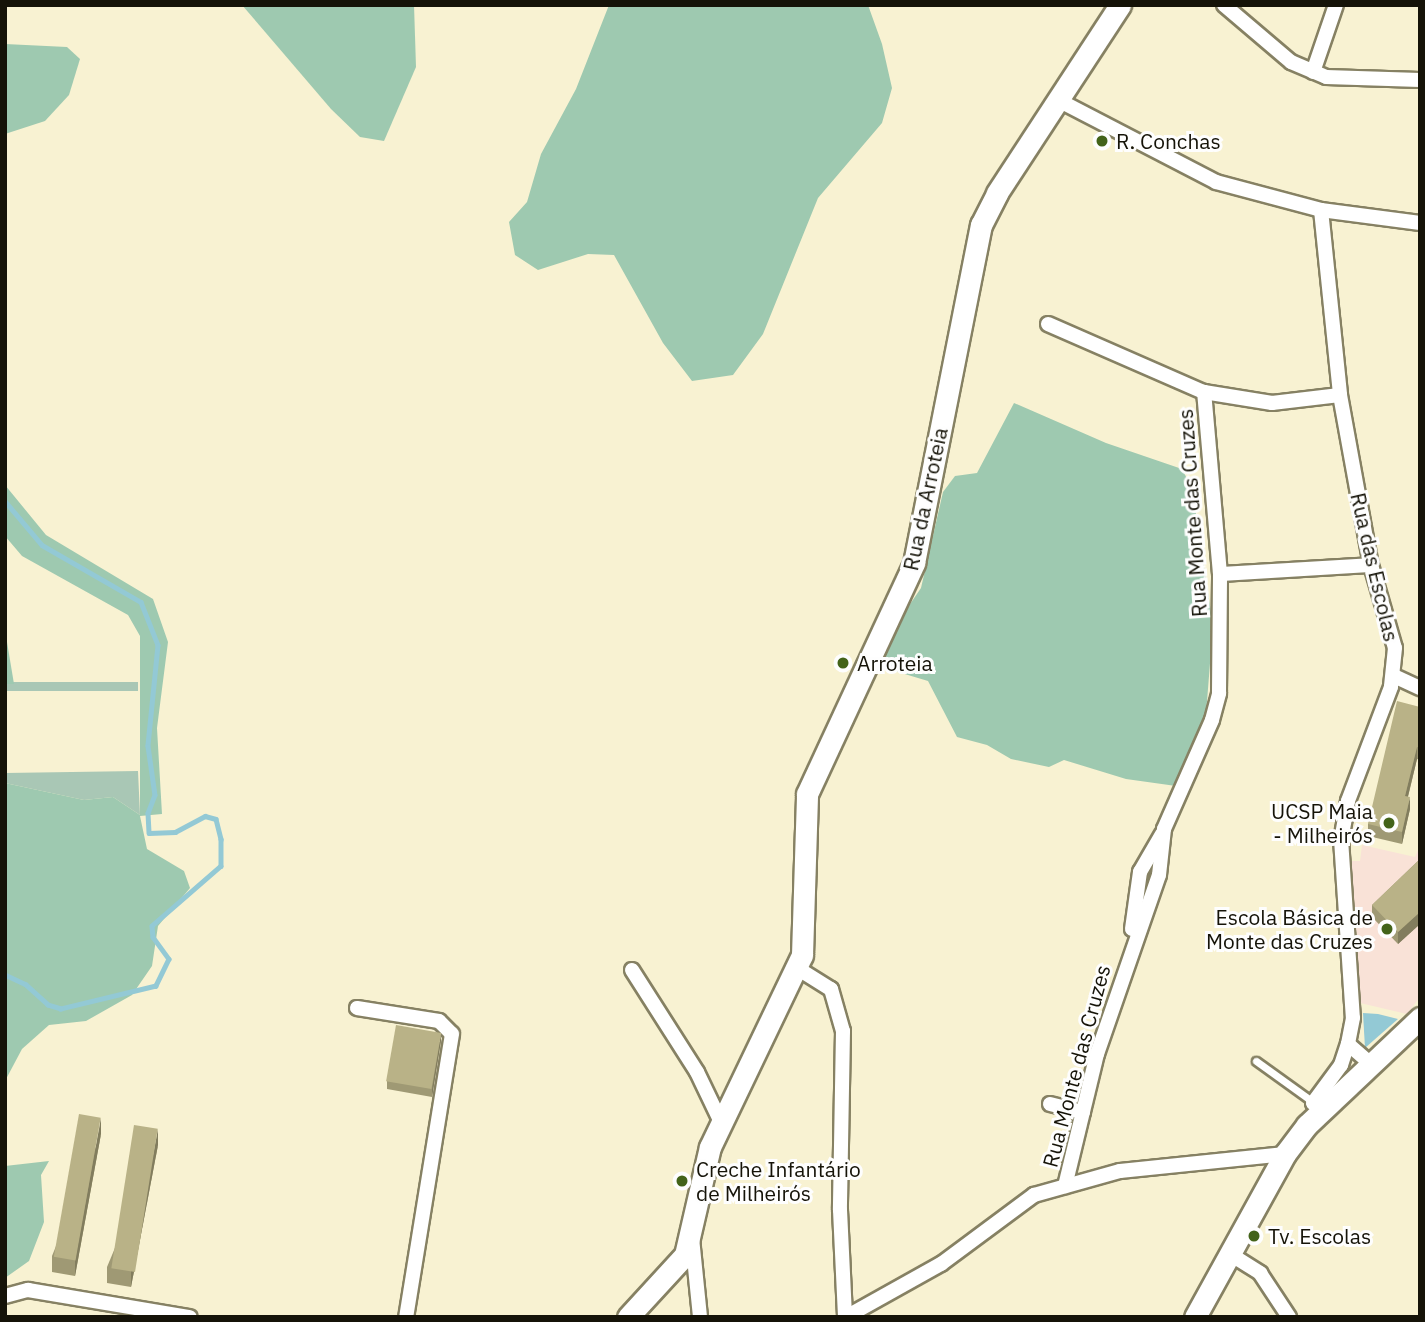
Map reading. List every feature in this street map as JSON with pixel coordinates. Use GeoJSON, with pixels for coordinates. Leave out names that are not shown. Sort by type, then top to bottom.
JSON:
{"type":"FeatureCollection","features":[{"type":"Feature","properties":{"kind":"main road","name":"Rua da Arroteia"},"geometry":{"type":"LineString","coordinates":[[628,1317],[680,1262],[691,1236],[710,1147],[797,968],[805,920],[807,794],[914,563],[981,225],[1120,5]]}},
{"type":"Feature","properties":{"kind":"main road","name":"Rua das Escolas"},"geometry":{"type":"LineString","coordinates":[[1195,1317],[1285,1154],[1318,1106],[1371,1064],[1420,1018]]}},
{"type":"Feature","properties":{"kind":"street"},"geometry":{"type":"LineString","coordinates":[[1224,5],[1291,62],[1313,72],[1342,80],[1420,80]]}},
{"type":"Feature","properties":{"kind":"street"},"geometry":{"type":"LineString","coordinates":[[1313,72],[1336,5]]}},
{"type":"Feature","properties":{"kind":"street"},"geometry":{"type":"LineString","coordinates":[[1058,100],[1216,182],[1321,210],[1420,223]]}},
{"type":"Feature","properties":{"kind":"street","name":"Rua das Escolas"},"geometry":{"type":"LineString","coordinates":[[1318,1106],[1341,1065],[1353,1018],[1341,839],[1348,801],[1394,676],[1395,648],[1371,565],[1340,395],[1321,210]]}},
{"type":"Feature","properties":{"kind":"street"},"geometry":{"type":"LineString","coordinates":[[1048,324],[1204,392],[1272,403],[1340,395]]}},
{"type":"Feature","properties":{"kind":"street","name":"Rua Monte das Cruzes"},"geometry":{"type":"LineString","coordinates":[[846,1317],[941,1264],[1034,1195],[1065,1186],[1083,1112],[1129,952],[1159,875],[1164,829],[1212,720],[1219,693],[1220,574],[1204,392]]}},
{"type":"Feature","properties":{"kind":"street"},"geometry":{"type":"LineString","coordinates":[[1220,574],[1371,565]]}},
{"type":"Feature","properties":{"kind":"street"},"geometry":{"type":"LineString","coordinates":[[1394,676],[1420,688]]}},
{"type":"Feature","properties":{"kind":"street"},"geometry":{"type":"LineString","coordinates":[[797,968],[831,989],[843,1031],[840,1210],[846,1317]]}},
{"type":"Feature","properties":{"kind":"street"},"geometry":{"type":"LineString","coordinates":[[632,970],[697,1072],[721,1122]]}},
{"type":"Feature","properties":{"kind":"street"},"geometry":{"type":"LineString","coordinates":[[358,1008],[439,1021],[452,1034],[407,1317]]}},
{"type":"Feature","properties":{"kind":"street"},"geometry":{"type":"LineString","coordinates":[[1348,1044],[1371,1064]]}},
{"type":"Feature","properties":{"kind":"street"},"geometry":{"type":"LineString","coordinates":[[1050,1104],[1083,1112]]}},
{"type":"Feature","properties":{"kind":"street"},"geometry":{"type":"LineString","coordinates":[[1065,1186],[1184,1161],[1285,1154]]}},
{"type":"Feature","properties":{"kind":"street"},"geometry":{"type":"LineString","coordinates":[[691,1236],[700,1317]]}},
{"type":"Feature","properties":{"kind":"street"},"geometry":{"type":"LineString","coordinates":[[1230,1254],[1260,1273],[1289,1317]]}},
{"type":"Feature","properties":{"kind":"street"},"geometry":{"type":"LineString","coordinates":[[5,1296],[28,1290],[190,1317]]}},
{"type":"Feature","properties":{"kind":"lane"},"geometry":{"type":"LineString","coordinates":[[1256,1061],[1318,1106]]}},
{"type":"Feature","properties":{"kind":"shaded area","name":"Escola Básica de Monte das Cruzes"},"geometry":{"type":"Polygon","coordinates":[[[1362,845],[1415,857],[1420,846],[1420,997],[1407,1014],[1360,1003],[1350,861],[1360,861],[1362,845]]]}},
{"type":"Feature","properties":{"kind":"green space"},"geometry":{"type":"Polygon","coordinates":[[[242,5],[414,5],[416,67],[384,141],[360,137],[331,109],[242,5]]]}},
{"type":"Feature","properties":{"kind":"green space"},"geometry":{"type":"Polygon","coordinates":[[[609,5],[868,5],[882,44],[892,88],[882,123],[818,198],[763,334],[733,375],[692,381],[663,343],[614,255],[588,254],[538,270],[515,255],[509,222],[527,202],[541,154],[576,89],[609,5]]]}},
{"type":"Feature","properties":{"kind":"green space"},"geometry":{"type":"Polygon","coordinates":[[[5,44],[67,47],[80,59],[69,95],[45,121],[5,134],[5,44]]]}},
{"type":"Feature","properties":{"kind":"green space"},"geometry":{"type":"Polygon","coordinates":[[[1014,403],[1106,443],[1182,469],[1192,488],[1213,625],[1205,727],[1176,786],[1126,779],[1064,760],[1049,767],[1011,759],[987,745],[957,737],[928,681],[898,672],[876,654],[921,588],[943,492],[955,476],[977,473],[1014,403]]]}},
{"type":"Feature","properties":{"kind":"green space"},"geometry":{"type":"Polygon","coordinates":[[[5,485],[46,535],[153,599],[168,642],[157,728],[162,814],[140,816],[147,849],[184,871],[190,888],[158,926],[152,966],[132,995],[86,1021],[49,1025],[22,1049],[5,1081],[5,783],[84,800],[113,797],[140,815],[140,636],[128,615],[22,556],[5,536],[5,485]]]}},
{"type":"Feature","properties":{"kind":"green space"},"geometry":{"type":"Polygon","coordinates":[[[5,630],[14,684],[5,684],[5,630]]]}},
{"type":"Feature","properties":{"kind":"green space"},"geometry":{"type":"Polygon","coordinates":[[[5,682],[138,682],[138,691],[5,691],[5,682]]]}},
{"type":"Feature","properties":{"kind":"green space"},"geometry":{"type":"Polygon","coordinates":[[[138,771],[140,815],[113,797],[84,800],[5,783],[5,773],[138,771]]]}},
{"type":"Feature","properties":{"kind":"green space"},"geometry":{"type":"Polygon","coordinates":[[[49,1161],[41,1175],[44,1222],[29,1261],[5,1278],[5,1166],[49,1161]]]}},
{"type":"Feature","properties":{"kind":"water"},"geometry":{"type":"Polygon","coordinates":[[[1363,1013],[1378,1014],[1398,1019],[1365,1048],[1363,1013]]]}},
{"type":"Feature","properties":{"kind":"building"},"geometry":{"type":"Polygon","coordinates":[[[1397,701],[1420,707],[1420,748],[1417,747],[1405,796],[1410,797],[1402,832],[1368,824],[1397,701]]]}},
{"type":"Feature","properties":{"kind":"building"},"geometry":{"type":"Polygon","coordinates":[[[1420,859],[1420,912],[1398,932],[1372,905],[1420,859]]]}},
{"type":"Feature","properties":{"kind":"building"},"geometry":{"type":"Polygon","coordinates":[[[396,1025],[441,1033],[431,1089],[386,1081],[396,1025]]]}},
{"type":"Feature","properties":{"kind":"building"},"geometry":{"type":"Polygon","coordinates":[[[79,1114],[101,1118],[75,1261],[54,1257],[79,1114]]]}},
{"type":"Feature","properties":{"kind":"building"},"geometry":{"type":"Polygon","coordinates":[[[134,1125],[158,1129],[135,1272],[111,1268],[134,1125]]]}},
{"type":"Feature","properties":{"kind":"waterway"},"geometry":{"type":"LineString","coordinates":[[5,501],[42,545],[141,602],[158,645],[148,746],[155,795],[148,813],[149,833],[175,832],[205,816],[216,819],[221,839],[221,866],[152,926],[153,937],[169,959],[156,986],[61,1009],[48,1005],[26,985],[5,975]]}},
{"type":"Feature","properties":{"kind":"place","name":"R. Conchas"},"geometry":{"type":"Point","coordinates":[1102,141]}},
{"type":"Feature","properties":{"kind":"place","name":"Arroteia"},"geometry":{"type":"Point","coordinates":[843,663]}},
{"type":"Feature","properties":{"kind":"place","name":"UCSP Maia - Milheirós"},"geometry":{"type":"Point","coordinates":[1389,823]}},
{"type":"Feature","properties":{"kind":"place","name":"Escola Básica de Monte das Cruzes"},"geometry":{"type":"Point","coordinates":[1387,929]}},
{"type":"Feature","properties":{"kind":"place","name":"Creche Infantário de Milheirós"},"geometry":{"type":"Point","coordinates":[682,1181]}},
{"type":"Feature","properties":{"kind":"place","name":"Tv. Escolas"},"geometry":{"type":"Point","coordinates":[1254,1236]}}]}
